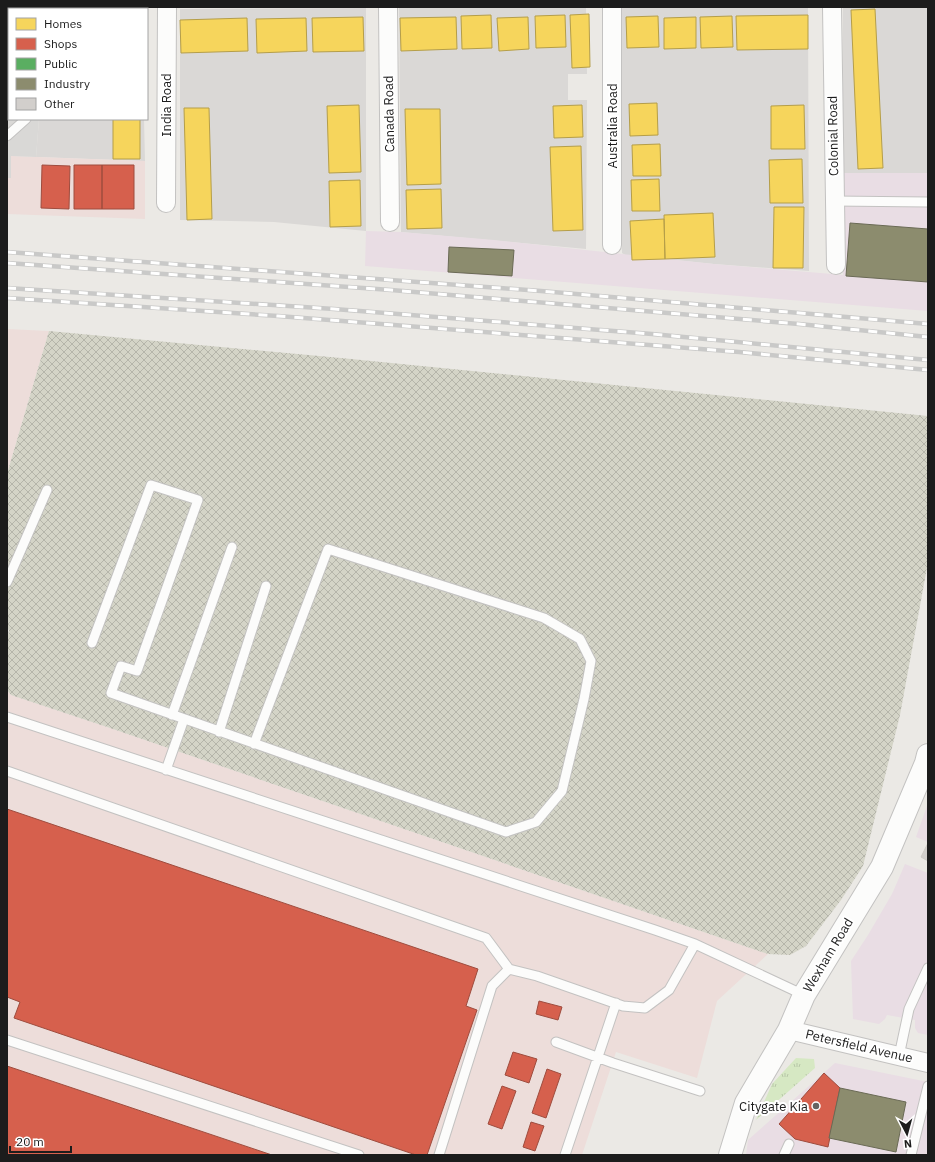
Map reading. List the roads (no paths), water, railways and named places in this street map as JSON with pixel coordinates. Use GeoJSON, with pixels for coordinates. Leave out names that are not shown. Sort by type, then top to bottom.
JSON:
{"type":"FeatureCollection","features":[{"type":"Feature","properties":{"kind":"street","name":"India Road"},"geometry":{"type":"LineString","coordinates":[[166,203],[167,7]]}},
{"type":"Feature","properties":{"kind":"street","name":"Canada Road"},"geometry":{"type":"LineString","coordinates":[[388,7],[390,222]]}},
{"type":"Feature","properties":{"kind":"street","name":"Australia Road"},"geometry":{"type":"LineString","coordinates":[[612,7],[612,245]]}},
{"type":"Feature","properties":{"kind":"street","name":"Colonial Road"},"geometry":{"type":"LineString","coordinates":[[832,7],[836,265]]}},
{"type":"Feature","properties":{"kind":"street","name":"Wexham Road"},"geometry":{"type":"LineString","coordinates":[[730,1155],[746,1103],[789,1030],[804,995],[882,867],[928,755]]}},
{"type":"Feature","properties":{"kind":"street","name":"Petersfield Avenue"},"geometry":{"type":"LineString","coordinates":[[789,1030],[928,1063]]}},
{"type":"Feature","properties":{"kind":"lane"},"geometry":{"type":"LineString","coordinates":[[7,136],[25,120]]}},
{"type":"Feature","properties":{"kind":"lane"},"geometry":{"type":"LineString","coordinates":[[834,201],[928,202]]}},
{"type":"Feature","properties":{"kind":"lane"},"geometry":{"type":"LineString","coordinates":[[92,643],[151,485],[198,500],[137,671],[121,666],[111,693],[219,732],[506,832],[536,822],[562,791],[584,699],[591,661],[580,639],[544,618],[328,550],[254,744]]}},
{"type":"Feature","properties":{"kind":"lane"},"geometry":{"type":"LineString","coordinates":[[7,582],[47,490]]}},
{"type":"Feature","properties":{"kind":"lane"},"geometry":{"type":"LineString","coordinates":[[172,715],[232,547]]}},
{"type":"Feature","properties":{"kind":"lane"},"geometry":{"type":"LineString","coordinates":[[219,732],[266,586]]}},
{"type":"Feature","properties":{"kind":"lane"},"geometry":{"type":"LineString","coordinates":[[7,717],[695,944],[804,995]]}},
{"type":"Feature","properties":{"kind":"lane"},"geometry":{"type":"LineString","coordinates":[[166,770],[184,719]]}},
{"type":"Feature","properties":{"kind":"lane"},"geometry":{"type":"LineString","coordinates":[[7,771],[486,938],[510,969],[537,976],[623,1006],[645,1008],[669,990],[695,944]]}},
{"type":"Feature","properties":{"kind":"lane"},"geometry":{"type":"LineString","coordinates":[[899,1056],[909,1009],[928,968]]}},
{"type":"Feature","properties":{"kind":"lane"},"geometry":{"type":"LineString","coordinates":[[439,1155],[492,986],[510,969]]}},
{"type":"Feature","properties":{"kind":"lane"},"geometry":{"type":"LineString","coordinates":[[565,1155],[616,1003]]}},
{"type":"Feature","properties":{"kind":"lane"},"geometry":{"type":"LineString","coordinates":[[7,1040],[359,1155]]}},
{"type":"Feature","properties":{"kind":"lane"},"geometry":{"type":"LineString","coordinates":[[556,1042],[598,1058],[700,1092]]}},
{"type":"Feature","properties":{"kind":"lane"},"geometry":{"type":"LineString","coordinates":[[911,1155],[928,1086]]}},
{"type":"Feature","properties":{"kind":"lane"},"geometry":{"type":"LineString","coordinates":[[784,1155],[788,1144]]}},
{"type":"Feature","properties":{"kind":"railway"},"geometry":{"type":"LineString","coordinates":[[7,252],[541,291],[928,324]]}},
{"type":"Feature","properties":{"kind":"railway"},"geometry":{"type":"LineString","coordinates":[[7,263],[391,290],[799,324],[928,337]]}},
{"type":"Feature","properties":{"kind":"railway"},"geometry":{"type":"LineString","coordinates":[[7,288],[334,309],[652,334],[928,360]]}},
{"type":"Feature","properties":{"kind":"railway"},"geometry":{"type":"LineString","coordinates":[[7,298],[278,316],[739,352],[928,370]]}},
{"type":"Feature","properties":{"kind":"place","name":"Citygate Kia"},"geometry":{"type":"Point","coordinates":[816,1106]}}]}
